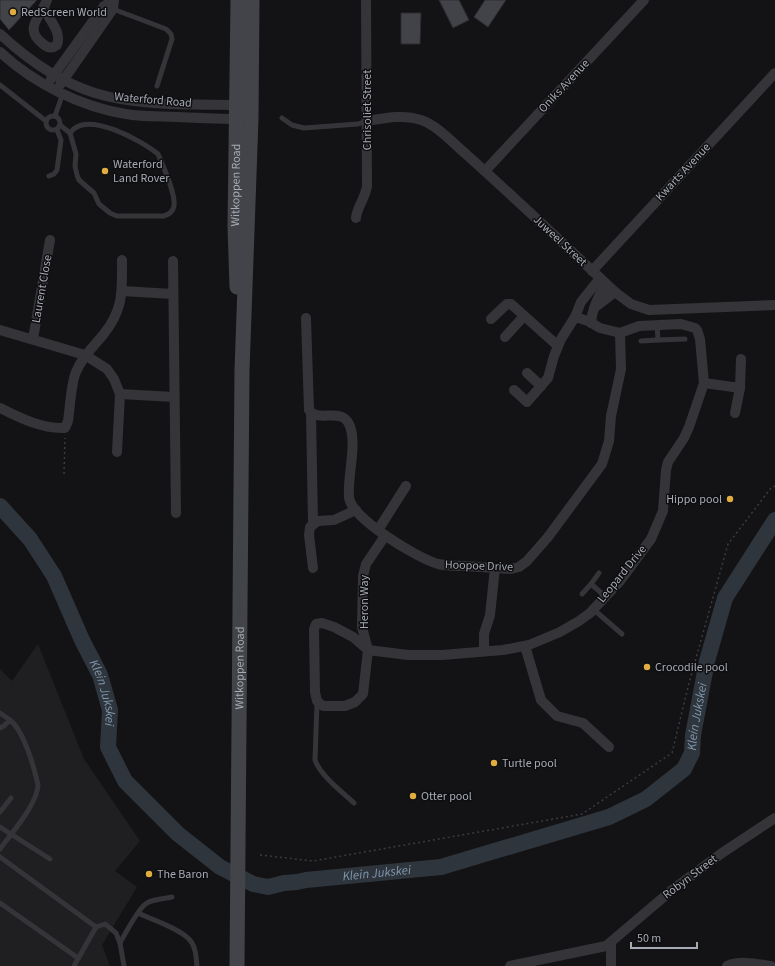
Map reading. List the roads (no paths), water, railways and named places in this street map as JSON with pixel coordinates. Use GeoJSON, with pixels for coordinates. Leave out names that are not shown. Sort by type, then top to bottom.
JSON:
{"type":"FeatureCollection","features":[{"type":"Feature","properties":{"kind":"main road","name":"Witkoppen Road"},"geometry":{"type":"LineString","coordinates":[[238,0],[244,112]]}},
{"type":"Feature","properties":{"kind":"main road","name":"Witkoppen Road"},"geometry":{"type":"LineString","coordinates":[[237,966],[242,370],[236,251],[252,0]]}},
{"type":"Feature","properties":{"kind":"street","name":"Chrisoliet Street"},"geometry":{"type":"LineString","coordinates":[[356,218],[357,211],[365,195],[367,186],[366,0]]}},
{"type":"Feature","properties":{"kind":"street","name":"Oniks Avenue"},"geometry":{"type":"LineString","coordinates":[[485,172],[644,0]]}},
{"type":"Feature","properties":{"kind":"street"},"geometry":{"type":"LineString","coordinates":[[46,86],[104,6],[113,3]]}},
{"type":"Feature","properties":{"kind":"street"},"geometry":{"type":"LineString","coordinates":[[60,92],[63,80],[113,3]]}},
{"type":"Feature","properties":{"kind":"street","name":"Waterford Road"},"geometry":{"type":"LineString","coordinates":[[0,34],[33,63],[63,80],[95,93],[130,101],[244,112]]}},
{"type":"Feature","properties":{"kind":"street","name":"Waterford Road"},"geometry":{"type":"LineString","coordinates":[[0,52],[26,73],[46,86],[96,106],[125,114],[138,115],[244,112]]}},
{"type":"Feature","properties":{"kind":"street","name":"Kwarts Avenue"},"geometry":{"type":"LineString","coordinates":[[592,270],[775,73]]}},
{"type":"Feature","properties":{"kind":"street","name":"Juweel Street"},"geometry":{"type":"LineString","coordinates":[[367,121],[394,117],[406,117],[428,122],[485,172],[615,292],[631,304],[649,310],[775,306]]}},
{"type":"Feature","properties":{"kind":"street","name":"Laurent Close"},"geometry":{"type":"LineString","coordinates":[[33,339],[50,240]]}},
{"type":"Feature","properties":{"kind":"street"},"geometry":{"type":"LineString","coordinates":[[0,408],[39,425],[53,428],[65,428],[68,421],[75,374],[85,355],[103,336],[115,319],[120,304],[122,291],[122,260]]}},
{"type":"Feature","properties":{"kind":"street"},"geometry":{"type":"LineString","coordinates":[[173,261],[176,513]]}},
{"type":"Feature","properties":{"kind":"street"},"geometry":{"type":"LineString","coordinates":[[591,323],[592,310],[600,293],[603,281]]}},
{"type":"Feature","properties":{"kind":"street"},"geometry":{"type":"LineString","coordinates":[[514,390],[527,402],[541,386],[550,374],[558,346],[582,302],[603,281]]}},
{"type":"Feature","properties":{"kind":"street"},"geometry":{"type":"LineString","coordinates":[[122,291],[173,294]]}},
{"type":"Feature","properties":{"kind":"street"},"geometry":{"type":"LineString","coordinates":[[592,310],[615,292]]}},
{"type":"Feature","properties":{"kind":"street"},"geometry":{"type":"LineString","coordinates":[[491,319],[509,304],[558,346]]}},
{"type":"Feature","properties":{"kind":"street"},"geometry":{"type":"LineString","coordinates":[[506,337],[524,316]]}},
{"type":"Feature","properties":{"kind":"street"},"geometry":{"type":"LineString","coordinates":[[575,317],[600,328],[620,333],[638,326],[657,325]]}},
{"type":"Feature","properties":{"kind":"street"},"geometry":{"type":"LineString","coordinates":[[306,318],[308,401],[309,410],[311,413],[313,524]]}},
{"type":"Feature","properties":{"kind":"street","name":"Leopard Drive"},"geometry":{"type":"LineString","coordinates":[[368,650],[408,655],[432,655],[484,652],[518,648],[560,632],[579,621],[606,597],[620,581],[648,543],[657,524],[664,506],[666,470],[668,462],[684,438],[704,383],[700,339],[697,330],[685,324],[657,325]]}},
{"type":"Feature","properties":{"kind":"street"},"geometry":{"type":"LineString","coordinates":[[0,330],[85,355],[107,369],[120,394],[117,452]]}},
{"type":"Feature","properties":{"kind":"street","name":"Hoopoe Drive"},"geometry":{"type":"LineString","coordinates":[[311,413],[318,415],[339,416],[346,420],[351,430],[352,446],[349,497],[351,505],[381,533],[399,545],[436,564],[511,569],[517,568],[527,561],[548,537],[602,464],[609,441],[621,369],[620,333]]}},
{"type":"Feature","properties":{"kind":"street"},"geometry":{"type":"LineString","coordinates":[[735,413],[740,388],[741,359]]}},
{"type":"Feature","properties":{"kind":"street"},"geometry":{"type":"LineString","coordinates":[[527,373],[541,386]]}},
{"type":"Feature","properties":{"kind":"street"},"geometry":{"type":"LineString","coordinates":[[704,383],[740,388]]}},
{"type":"Feature","properties":{"kind":"street"},"geometry":{"type":"LineString","coordinates":[[120,394],[174,397]]}},
{"type":"Feature","properties":{"kind":"street","name":"Heron Way"},"geometry":{"type":"LineString","coordinates":[[368,650],[362,627],[363,576],[366,564],[406,486]]}},
{"type":"Feature","properties":{"kind":"street"},"geometry":{"type":"LineString","coordinates":[[313,568],[309,535],[310,527],[318,521],[334,520],[356,510]]}},
{"type":"Feature","properties":{"kind":"street"},"geometry":{"type":"LineString","coordinates":[[484,652],[484,634],[490,615],[495,568]]}},
{"type":"Feature","properties":{"kind":"street"},"geometry":{"type":"LineString","coordinates":[[322,622],[334,627],[353,638],[368,650],[364,688],[360,698],[351,704],[340,707],[323,706],[316,696],[314,629],[316,624],[322,622]]}},
{"type":"Feature","properties":{"kind":"street"},"geometry":{"type":"LineString","coordinates":[[525,646],[538,692],[542,700],[557,716],[583,723],[609,747]]}},
{"type":"Feature","properties":{"kind":"street","name":"Robyn Street"},"geometry":{"type":"LineString","coordinates":[[611,943],[672,890],[722,853],[775,818]]}},
{"type":"Feature","properties":{"kind":"street"},"geometry":{"type":"LineString","coordinates":[[510,966],[592,950],[611,943]]}},
{"type":"Feature","properties":{"kind":"street"},"geometry":{"type":"LineString","coordinates":[[611,943],[611,966]]}},
{"type":"Feature","properties":{"kind":"street"},"geometry":{"type":"LineString","coordinates":[[727,966],[734,963],[771,966]]}},
{"type":"Feature","properties":{"kind":"lane"},"geometry":{"type":"LineString","coordinates":[[113,3],[166,28],[172,34],[172,39],[157,86]]}},
{"type":"Feature","properties":{"kind":"lane"},"geometry":{"type":"LineString","coordinates":[[0,85],[46,121]]}},
{"type":"Feature","properties":{"kind":"lane"},"geometry":{"type":"LineString","coordinates":[[55,116],[60,92]]}},
{"type":"Feature","properties":{"kind":"lane"},"geometry":{"type":"LineString","coordinates":[[55,116],[49,117],[46,121],[46,127],[54,131],[58,127]]}},
{"type":"Feature","properties":{"kind":"lane"},"geometry":{"type":"LineString","coordinates":[[50,176],[57,170],[61,140],[58,127],[59,119],[55,116]]}},
{"type":"Feature","properties":{"kind":"lane"},"geometry":{"type":"LineString","coordinates":[[282,118],[292,125],[304,128],[358,124],[367,121]]}},
{"type":"Feature","properties":{"kind":"lane"},"geometry":{"type":"LineString","coordinates":[[88,124],[116,130],[158,154],[174,196],[173,211],[164,216],[123,217],[110,213],[99,204],[94,193],[79,180],[75,166],[76,154],[70,132],[77,126],[88,124]]}},
{"type":"Feature","properties":{"kind":"lane"},"geometry":{"type":"LineString","coordinates":[[58,127],[70,132]]}},
{"type":"Feature","properties":{"kind":"lane"},"geometry":{"type":"LineString","coordinates":[[657,325],[658,340]]}},
{"type":"Feature","properties":{"kind":"lane"},"geometry":{"type":"LineString","coordinates":[[641,341],[685,338]]}},
{"type":"Feature","properties":{"kind":"lane"},"geometry":{"type":"LineString","coordinates":[[582,594],[599,573]]}},
{"type":"Feature","properties":{"kind":"lane"},"geometry":{"type":"LineString","coordinates":[[591,584],[606,597]]}},
{"type":"Feature","properties":{"kind":"lane"},"geometry":{"type":"LineString","coordinates":[[593,609],[622,634]]}},
{"type":"Feature","properties":{"kind":"lane"},"geometry":{"type":"LineString","coordinates":[[316,696],[315,760],[324,774],[354,803]]}},
{"type":"Feature","properties":{"kind":"lane"},"geometry":{"type":"LineString","coordinates":[[0,713],[17,727],[23,738],[38,785],[38,790],[33,803],[0,849]]}},
{"type":"Feature","properties":{"kind":"lane"},"geometry":{"type":"LineString","coordinates":[[0,728],[10,720]]}},
{"type":"Feature","properties":{"kind":"lane"},"geometry":{"type":"LineString","coordinates":[[0,812],[11,798]]}},
{"type":"Feature","properties":{"kind":"lane"},"geometry":{"type":"LineString","coordinates":[[0,827],[50,859]]}},
{"type":"Feature","properties":{"kind":"lane"},"geometry":{"type":"LineString","coordinates":[[0,857],[96,926]]}},
{"type":"Feature","properties":{"kind":"lane"},"geometry":{"type":"LineString","coordinates":[[120,943],[143,906],[148,902],[172,897]]}},
{"type":"Feature","properties":{"kind":"lane"},"geometry":{"type":"LineString","coordinates":[[0,903],[78,958]]}},
{"type":"Feature","properties":{"kind":"lane"},"geometry":{"type":"LineString","coordinates":[[138,913],[179,932],[190,939],[195,949],[197,966]]}},
{"type":"Feature","properties":{"kind":"lane"},"geometry":{"type":"LineString","coordinates":[[74,966],[96,926],[104,924],[116,933],[120,943],[124,966]]}},
{"type":"Feature","properties":{"kind":"waterway","name":"Klein Jukskei"},"geometry":{"type":"LineString","coordinates":[[0,506],[30,539],[54,576],[82,640],[100,675],[110,710],[108,747],[125,781],[178,834],[220,867],[253,884],[268,887],[306,880],[441,867],[609,817],[646,799],[684,769],[692,753],[693,735],[707,661],[725,598],[775,520]]}},
{"type":"Feature","properties":{"kind":"place","name":"RedScreen World"},"geometry":{"type":"Point","coordinates":[13,12]}},
{"type":"Feature","properties":{"kind":"place","name":"Waterford Land Rover"},"geometry":{"type":"Point","coordinates":[105,171]}},
{"type":"Feature","properties":{"kind":"place","name":"Hippo pool"},"geometry":{"type":"Point","coordinates":[730,499]}},
{"type":"Feature","properties":{"kind":"place","name":"Crocodile pool"},"geometry":{"type":"Point","coordinates":[647,667]}},
{"type":"Feature","properties":{"kind":"place","name":"Turtle pool"},"geometry":{"type":"Point","coordinates":[494,763]}},
{"type":"Feature","properties":{"kind":"place","name":"Otter pool"},"geometry":{"type":"Point","coordinates":[413,796]}},
{"type":"Feature","properties":{"kind":"place","name":"The Baron"},"geometry":{"type":"Point","coordinates":[149,874]}}]}
